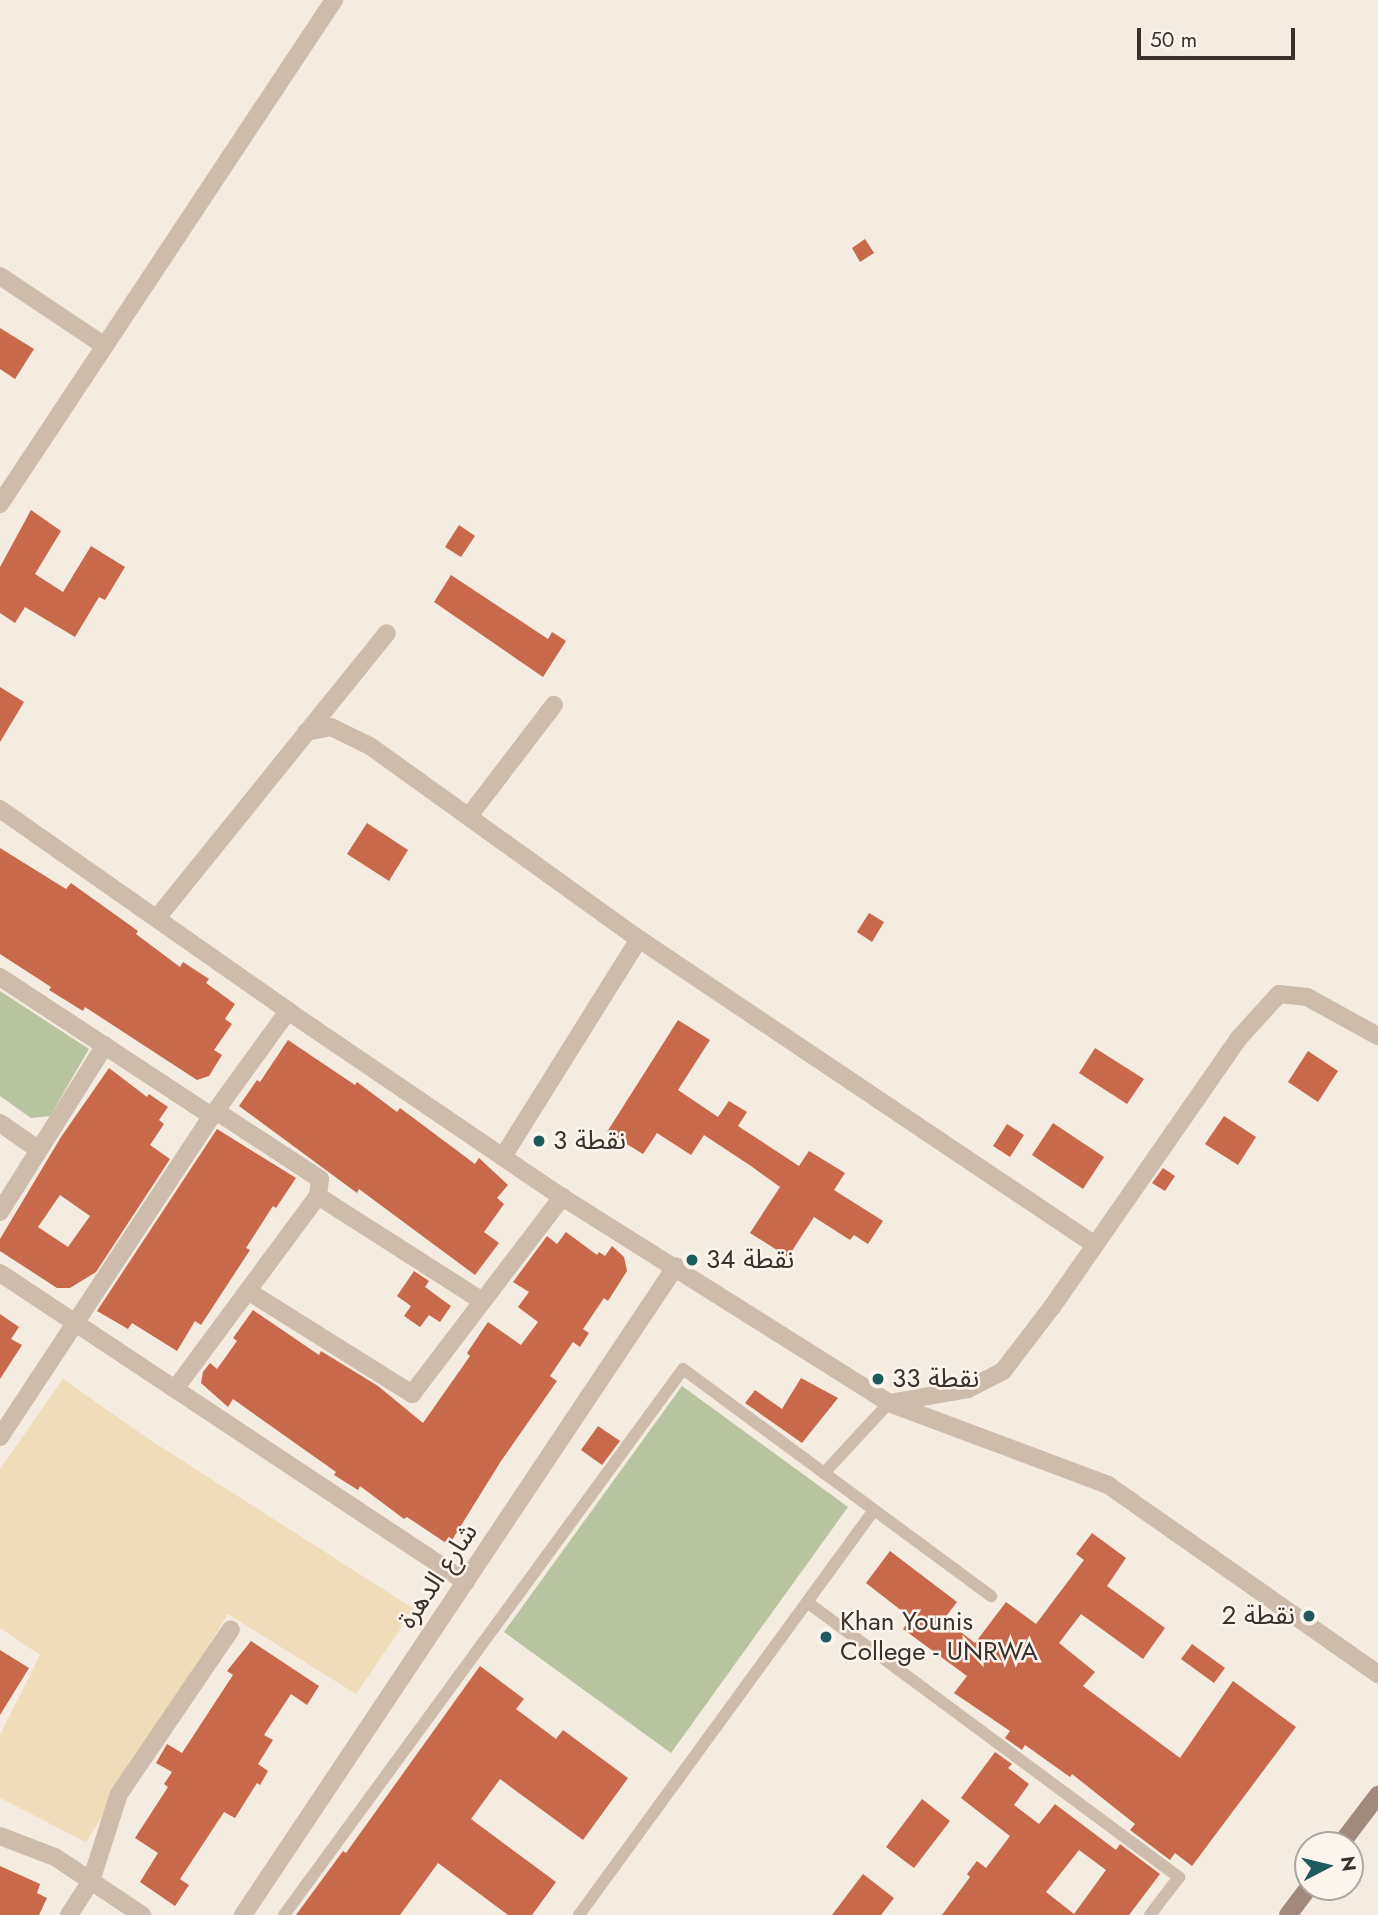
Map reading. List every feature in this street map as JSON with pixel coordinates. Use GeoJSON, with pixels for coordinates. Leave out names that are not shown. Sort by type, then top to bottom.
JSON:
{"type":"FeatureCollection","features":[{"type":"Feature","properties":{"kind":"main road"},"geometry":{"type":"LineString","coordinates":[[1351,1831],[1378,1795]]}},
{"type":"Feature","properties":{"kind":"street"},"geometry":{"type":"LineString","coordinates":[[0,504],[332,1]]}},
{"type":"Feature","properties":{"kind":"street"},"geometry":{"type":"LineString","coordinates":[[0,276],[105,346]]}},
{"type":"Feature","properties":{"kind":"street"},"geometry":{"type":"LineString","coordinates":[[157,918],[387,633]]}},
{"type":"Feature","properties":{"kind":"street"},"geometry":{"type":"LineString","coordinates":[[469,816],[554,705]]}},
{"type":"Feature","properties":{"kind":"street"},"geometry":{"type":"LineString","coordinates":[[306,732],[331,727],[370,746],[639,939],[1095,1245]]}},
{"type":"Feature","properties":{"kind":"street"},"geometry":{"type":"LineString","coordinates":[[0,809],[288,1011],[503,1157],[888,1403],[1108,1485],[1378,1674]]}},
{"type":"Feature","properties":{"kind":"street"},"geometry":{"type":"LineString","coordinates":[[503,1157],[639,939]]}},
{"type":"Feature","properties":{"kind":"street"},"geometry":{"type":"LineString","coordinates":[[0,977],[320,1179],[318,1196],[175,1389]]}},
{"type":"Feature","properties":{"kind":"street"},"geometry":{"type":"LineString","coordinates":[[888,1403],[968,1389],[1003,1371],[1095,1245],[1239,1038],[1279,994],[1307,997],[1378,1036]]}},
{"type":"Feature","properties":{"kind":"street"},"geometry":{"type":"LineString","coordinates":[[0,1437],[214,1113],[288,1011]]}},
{"type":"Feature","properties":{"kind":"street"},"geometry":{"type":"LineString","coordinates":[[0,1212],[105,1045]]}},
{"type":"Feature","properties":{"kind":"street"},"geometry":{"type":"LineString","coordinates":[[0,1123],[39,1150]]}},
{"type":"Feature","properties":{"kind":"street"},"geometry":{"type":"LineString","coordinates":[[318,1196],[482,1301]]}},
{"type":"Feature","properties":{"kind":"street"},"geometry":{"type":"LineString","coordinates":[[248,1291],[412,1394],[562,1196]]}},
{"type":"Feature","properties":{"kind":"street","name":"شارع الدهرة"},"geometry":{"type":"LineString","coordinates":[[243,1915],[676,1266]]}},
{"type":"Feature","properties":{"kind":"street"},"geometry":{"type":"LineString","coordinates":[[0,1273],[466,1582]]}},
{"type":"Feature","properties":{"kind":"street"},"geometry":{"type":"LineString","coordinates":[[69,1915],[91,1881],[119,1794],[231,1629]]}},
{"type":"Feature","properties":{"kind":"street"},"geometry":{"type":"LineString","coordinates":[[0,1836],[55,1857],[142,1915]]}},
{"type":"Feature","properties":{"kind":"lane"},"geometry":{"type":"LineString","coordinates":[[284,1915],[683,1369],[991,1596]]}},
{"type":"Feature","properties":{"kind":"lane"},"geometry":{"type":"LineString","coordinates":[[824,1473],[888,1403]]}},
{"type":"Feature","properties":{"kind":"lane"},"geometry":{"type":"LineString","coordinates":[[579,1915],[874,1510]]}},
{"type":"Feature","properties":{"kind":"lane"},"geometry":{"type":"LineString","coordinates":[[807,1602],[1180,1877],[1150,1915]]}},
{"type":"Feature","properties":{"kind":"green space"},"geometry":{"type":"Polygon","coordinates":[[[0,991],[89,1049],[50,1116],[31,1118],[0,1096],[0,991]]]}},
{"type":"Feature","properties":{"kind":"green space"},"geometry":{"type":"Polygon","coordinates":[[[682,1386],[848,1507],[671,1753],[504,1632],[682,1386]]]}},
{"type":"Feature","properties":{"kind":"sand"},"geometry":{"type":"Polygon","coordinates":[[[63,1379],[150,1440],[414,1609],[356,1694],[228,1614],[86,1842],[0,1798],[0,1735],[40,1655],[0,1628],[0,1469],[63,1379]]]}},
{"type":"Feature","properties":{"kind":"building"},"geometry":{"type":"Polygon","coordinates":[[[865,239],[874,253],[860,262],[852,248],[865,239]]]}},
{"type":"Feature","properties":{"kind":"building"},"geometry":{"type":"Polygon","coordinates":[[[0,328],[34,349],[15,379],[0,369],[0,328]]]}},
{"type":"Feature","properties":{"kind":"building"},"geometry":{"type":"Polygon","coordinates":[[[31,510],[61,531],[35,574],[63,592],[91,546],[125,567],[105,600],[99,597],[75,637],[25,607],[15,623],[0,613],[0,567],[31,510]]]}},
{"type":"Feature","properties":{"kind":"building"},"geometry":{"type":"Polygon","coordinates":[[[459,525],[475,536],[461,557],[445,547],[459,525]]]}},
{"type":"Feature","properties":{"kind":"building"},"geometry":{"type":"Polygon","coordinates":[[[451,575],[548,639],[552,632],[566,641],[543,677],[434,602],[451,575]]]}},
{"type":"Feature","properties":{"kind":"building"},"geometry":{"type":"Polygon","coordinates":[[[0,687],[24,702],[0,742],[0,687]]]}},
{"type":"Feature","properties":{"kind":"building"},"geometry":{"type":"Polygon","coordinates":[[[367,823],[408,850],[389,881],[347,854],[367,823]]]}},
{"type":"Feature","properties":{"kind":"building"},"geometry":{"type":"Polygon","coordinates":[[[0,848],[66,889],[71,883],[138,931],[136,934],[180,967],[183,962],[209,979],[206,983],[235,1004],[225,1019],[232,1024],[214,1050],[222,1055],[209,1076],[197,1080],[85,1007],[83,1011],[49,990],[51,987],[0,954],[0,848]]]}},
{"type":"Feature","properties":{"kind":"building"},"geometry":{"type":"Polygon","coordinates":[[[869,913],[884,922],[872,942],[857,932],[869,913]]]}},
{"type":"Feature","properties":{"kind":"building"},"geometry":{"type":"Polygon","coordinates":[[[678,1020],[710,1040],[678,1090],[718,1117],[729,1101],[747,1112],[738,1126],[799,1166],[809,1151],[845,1173],[834,1190],[883,1221],[868,1244],[854,1235],[850,1240],[814,1217],[788,1257],[750,1233],[780,1187],[751,1166],[704,1135],[691,1155],[657,1133],[643,1154],[607,1132],[678,1020]]]}},
{"type":"Feature","properties":{"kind":"building"},"geometry":{"type":"Polygon","coordinates":[[[288,1040],[355,1085],[357,1082],[397,1112],[400,1108],[475,1164],[479,1158],[508,1185],[497,1198],[504,1204],[484,1232],[499,1243],[475,1275],[359,1189],[357,1193],[239,1106],[257,1080],[260,1082],[288,1040]]]}},
{"type":"Feature","properties":{"kind":"building"},"geometry":{"type":"Polygon","coordinates":[[[1095,1048],[1144,1079],[1127,1104],[1079,1073],[1095,1048]]]}},
{"type":"Feature","properties":{"kind":"building"},"geometry":{"type":"Polygon","coordinates":[[[1308,1051],[1338,1071],[1318,1102],[1288,1082],[1308,1051]]]}},
{"type":"Feature","properties":{"kind":"building"},"geometry":{"type":"Polygon","coordinates":[[[109,1068],[147,1097],[149,1094],[168,1107],[159,1120],[164,1124],[150,1145],[170,1159],[96,1272],[70,1288],[57,1288],[0,1251],[0,1239],[61,1137],[109,1068]],[[60,1195],[38,1227],[68,1247],[90,1216],[60,1195]]]}},
{"type":"Feature","properties":{"kind":"building"},"geometry":{"type":"Polygon","coordinates":[[[1224,1116],[1256,1137],[1238,1165],[1205,1144],[1224,1116]]]}},
{"type":"Feature","properties":{"kind":"building"},"geometry":{"type":"Polygon","coordinates":[[[1053,1123],[1104,1157],[1083,1189],[1032,1155],[1053,1123]]]}},
{"type":"Feature","properties":{"kind":"building"},"geometry":{"type":"Polygon","coordinates":[[[1007,1124],[1024,1135],[1010,1157],[993,1146],[1007,1124]]]}},
{"type":"Feature","properties":{"kind":"building"},"geometry":{"type":"Polygon","coordinates":[[[217,1129],[296,1178],[276,1208],[273,1206],[246,1248],[250,1250],[201,1325],[195,1321],[177,1351],[132,1323],[128,1329],[97,1311],[217,1129]]]}},
{"type":"Feature","properties":{"kind":"building"},"geometry":{"type":"Polygon","coordinates":[[[1163,1168],[1175,1176],[1165,1191],[1152,1183],[1163,1168]]]}},
{"type":"Feature","properties":{"kind":"building"},"geometry":{"type":"Polygon","coordinates":[[[566,1232],[597,1255],[599,1252],[605,1256],[612,1246],[624,1257],[627,1271],[608,1301],[604,1298],[583,1329],[589,1333],[580,1347],[573,1342],[550,1376],[557,1381],[501,1461],[449,1545],[407,1517],[404,1519],[360,1486],[358,1490],[334,1475],[336,1472],[233,1399],[228,1407],[201,1383],[203,1372],[210,1363],[217,1369],[237,1341],[233,1338],[253,1310],[319,1355],[321,1351],[378,1386],[423,1423],[470,1356],[467,1353],[488,1322],[521,1345],[538,1322],[518,1307],[529,1292],[513,1282],[547,1236],[557,1244],[566,1232]]]}},
{"type":"Feature","properties":{"kind":"building"},"geometry":{"type":"Polygon","coordinates":[[[414,1271],[429,1281],[425,1287],[451,1306],[440,1322],[429,1315],[420,1327],[404,1316],[411,1306],[397,1296],[414,1271]]]}},
{"type":"Feature","properties":{"kind":"building"},"geometry":{"type":"Polygon","coordinates":[[[0,1314],[19,1327],[11,1339],[22,1345],[0,1379],[0,1314]]]}},
{"type":"Feature","properties":{"kind":"building"},"geometry":{"type":"Polygon","coordinates":[[[801,1378],[838,1398],[802,1443],[745,1403],[755,1390],[782,1409],[801,1378]]]}},
{"type":"Feature","properties":{"kind":"building"},"geometry":{"type":"Polygon","coordinates":[[[598,1426],[620,1441],[602,1465],[581,1450],[598,1426]]]}},
{"type":"Feature","properties":{"kind":"building"},"geometry":{"type":"Polygon","coordinates":[[[1092,1533],[1126,1558],[1107,1586],[1165,1628],[1143,1659],[1081,1614],[1059,1643],[1095,1672],[1083,1686],[1180,1758],[1233,1681],[1296,1727],[1192,1866],[1175,1853],[1170,1860],[1130,1830],[1135,1824],[1072,1774],[1070,1777],[1025,1745],[1022,1750],[1005,1738],[1010,1731],[954,1693],[967,1676],[903,1629],[911,1618],[866,1583],[890,1551],[957,1602],[944,1619],[975,1643],[1006,1602],[1036,1624],[1084,1560],[1076,1554],[1092,1533]]]}},
{"type":"Feature","properties":{"kind":"building"},"geometry":{"type":"Polygon","coordinates":[[[251,1641],[319,1686],[307,1705],[291,1694],[264,1735],[273,1740],[258,1764],[268,1771],[260,1785],[257,1783],[235,1818],[224,1812],[180,1879],[189,1885],[175,1906],[140,1882],[158,1853],[135,1838],[168,1787],[164,1784],[172,1772],[156,1763],[167,1744],[182,1753],[233,1675],[227,1671],[251,1641]]]}},
{"type":"Feature","properties":{"kind":"building"},"geometry":{"type":"Polygon","coordinates":[[[1192,1644],[1225,1668],[1214,1683],[1181,1659],[1192,1644]]]}},
{"type":"Feature","properties":{"kind":"building"},"geometry":{"type":"Polygon","coordinates":[[[0,1650],[29,1668],[0,1715],[0,1650]]]}},
{"type":"Feature","properties":{"kind":"building"},"geometry":{"type":"Polygon","coordinates":[[[480,1666],[524,1699],[516,1709],[556,1739],[563,1730],[628,1778],[583,1840],[500,1779],[471,1819],[556,1882],[532,1915],[508,1915],[438,1863],[400,1915],[296,1915],[343,1851],[346,1853],[480,1666]]]}},
{"type":"Feature","properties":{"kind":"building"},"geometry":{"type":"Polygon","coordinates":[[[995,1752],[1012,1764],[1008,1768],[1029,1784],[1014,1805],[1039,1824],[1055,1804],[1116,1850],[1120,1844],[1160,1874],[1129,1915],[942,1915],[970,1877],[967,1874],[977,1861],[986,1868],[1010,1836],[961,1798],[995,1752]],[[1079,1850],[1046,1892],[1074,1914],[1106,1870],[1079,1850]]]}},
{"type":"Feature","properties":{"kind":"building"},"geometry":{"type":"Polygon","coordinates":[[[922,1799],[950,1821],[914,1868],[886,1847],[922,1799]]]}},
{"type":"Feature","properties":{"kind":"building"},"geometry":{"type":"Polygon","coordinates":[[[0,1866],[40,1884],[37,1893],[47,1898],[39,1915],[0,1915],[0,1866]]]}},
{"type":"Feature","properties":{"kind":"building"},"geometry":{"type":"Polygon","coordinates":[[[863,1874],[894,1898],[881,1915],[832,1915],[863,1874]]]}},
{"type":"Feature","properties":{"kind":"place","name":"نقطة 3"},"geometry":{"type":"Point","coordinates":[539,1141]}},
{"type":"Feature","properties":{"kind":"place","name":"نقطة 34"},"geometry":{"type":"Point","coordinates":[692,1260]}},
{"type":"Feature","properties":{"kind":"place","name":"نقطة 33"},"geometry":{"type":"Point","coordinates":[878,1379]}},
{"type":"Feature","properties":{"kind":"place","name":"نقطة 2"},"geometry":{"type":"Point","coordinates":[1309,1616]}},
{"type":"Feature","properties":{"kind":"place","name":"Khan Younis College - UNRWA"},"geometry":{"type":"Point","coordinates":[826,1637]}}]}
